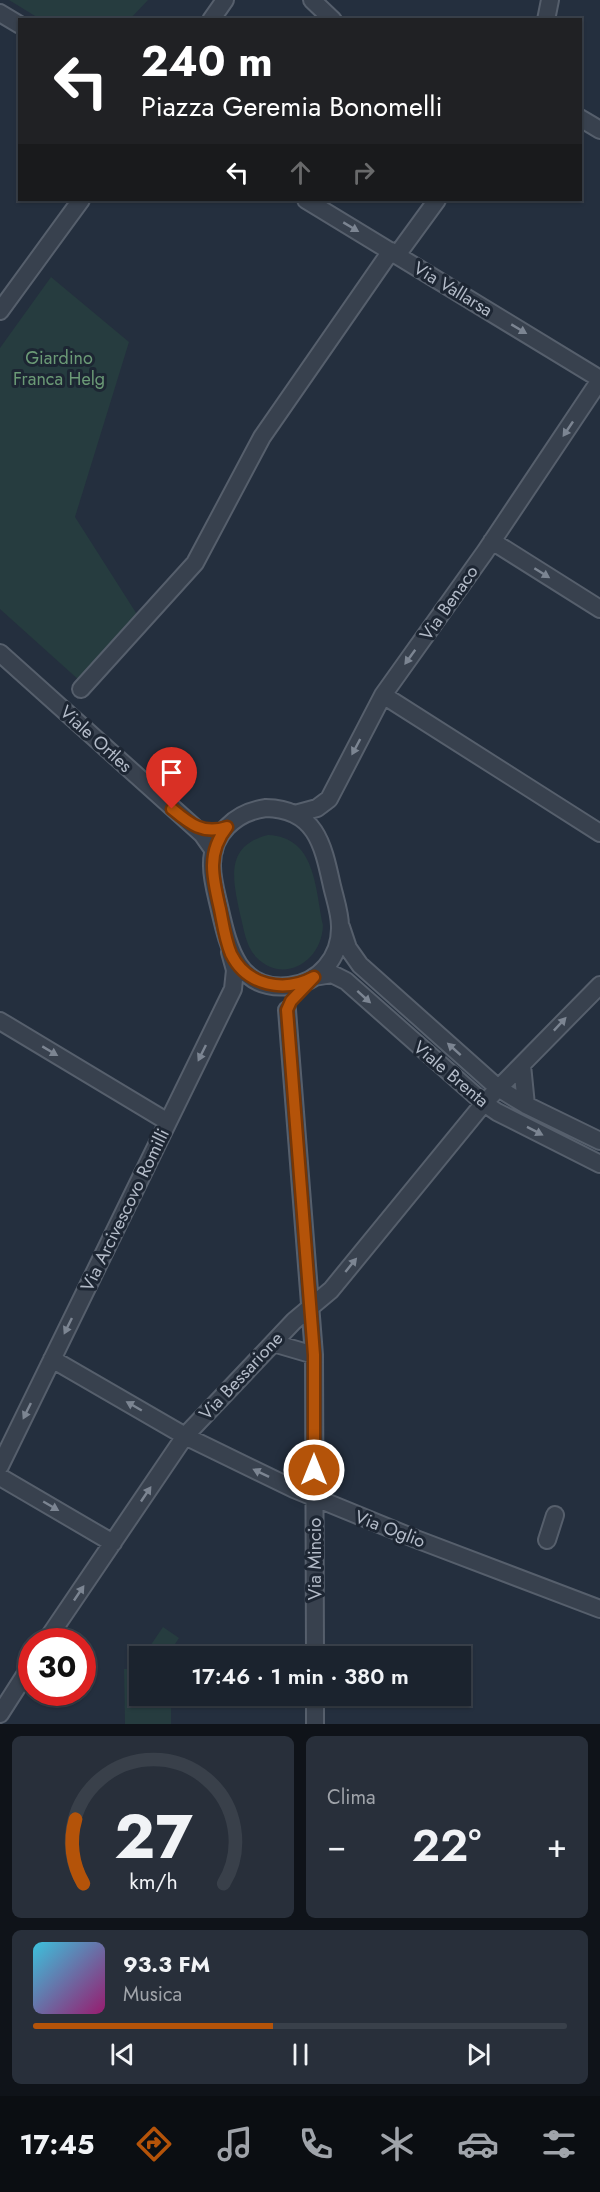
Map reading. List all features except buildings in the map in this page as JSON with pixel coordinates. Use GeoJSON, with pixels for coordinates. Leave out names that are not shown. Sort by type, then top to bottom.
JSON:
{"type":"FeatureCollection","features":[{"type":"Feature","properties":{"kind":"street"},"geometry":{"type":"LineString","coordinates":[[212,18],[225,0]]}},
{"type":"Feature","properties":{"kind":"street"},"geometry":{"type":"LineString","coordinates":[[312,0],[331,18]]}},
{"type":"Feature","properties":{"kind":"street"},"geometry":{"type":"LineString","coordinates":[[546,18],[550,0]]}},
{"type":"Feature","properties":{"kind":"street"},"geometry":{"type":"LineString","coordinates":[[0,13],[18,24]]}},
{"type":"Feature","properties":{"kind":"street"},"geometry":{"type":"LineString","coordinates":[[582,119],[600,130]]}},
{"type":"Feature","properties":{"kind":"street"},"geometry":{"type":"LineString","coordinates":[[0,311],[80,201]]}},
{"type":"Feature","properties":{"kind":"street","name":"Via Vallarsa"},"geometry":{"type":"LineString","coordinates":[[308,201],[600,379]]}},
{"type":"Feature","properties":{"kind":"street"},"geometry":{"type":"LineString","coordinates":[[81,689],[195,563],[262,437],[394,253],[436,201]]}},
{"type":"Feature","properties":{"kind":"street","name":"Via Benaco"},"geometry":{"type":"LineString","coordinates":[[295,814],[317,808],[329,799],[383,695],[492,541],[600,379]]}},
{"type":"Feature","properties":{"kind":"street"},"geometry":{"type":"LineString","coordinates":[[492,541],[600,609]]}},
{"type":"Feature","properties":{"kind":"street","name":"Viale Ortles"},"geometry":{"type":"LineString","coordinates":[[0,653],[202,834],[214,851]]}},
{"type":"Feature","properties":{"kind":"street"},"geometry":{"type":"LineString","coordinates":[[383,695],[600,833]]}},
{"type":"Feature","properties":{"kind":"street"},"geometry":{"type":"LineString","coordinates":[[287,1010],[291,1001],[327,966],[335,954],[340,937],[340,924],[323,845],[310,825],[295,814],[274,808],[258,809],[240,816],[227,827],[217,842],[212,868],[230,952],[237,964],[248,974],[270,985],[297,985],[314,977]]}},
{"type":"Feature","properties":{"kind":"street"},"geometry":{"type":"LineString","coordinates":[[191,825],[208,830],[227,827]]}},
{"type":"Feature","properties":{"kind":"street","name":"Viale Brenta"},"geometry":{"type":"LineString","coordinates":[[340,924],[348,948],[360,965],[498,1088],[526,1105],[600,1141]]}},
{"type":"Feature","properties":{"kind":"street","name":"Via Arcivescovo Romilli"},"geometry":{"type":"LineString","coordinates":[[0,1466],[233,989],[235,970],[230,952]]}},
{"type":"Feature","properties":{"kind":"street","name":"Viale Brenta"},"geometry":{"type":"LineString","coordinates":[[314,977],[332,975],[346,981],[484,1103],[497,1112],[600,1164]]}},
{"type":"Feature","properties":{"kind":"street","name":"Via Mincio"},"geometry":{"type":"LineString","coordinates":[[270,985],[278,992],[287,1010],[314,1355],[315,1646]]}},
{"type":"Feature","properties":{"kind":"street","name":"Via Bessarione"},"geometry":{"type":"LineString","coordinates":[[55,1628],[185,1436],[273,1342],[310,1306],[331,1290],[484,1103],[600,985]]}},
{"type":"Feature","properties":{"kind":"street"},"geometry":{"type":"LineString","coordinates":[[0,1021],[168,1122]]}},
{"type":"Feature","properties":{"kind":"street"},"geometry":{"type":"LineString","coordinates":[[522,1065],[526,1105]]}},
{"type":"Feature","properties":{"kind":"street"},"geometry":{"type":"LineString","coordinates":[[273,1342],[314,1355]]}},
{"type":"Feature","properties":{"kind":"street","name":"Via Oglio"},"geometry":{"type":"LineString","coordinates":[[52,1359],[185,1436],[314,1498],[600,1609]]}},
{"type":"Feature","properties":{"kind":"street"},"geometry":{"type":"LineString","coordinates":[[0,1477],[113,1543]]}},
{"type":"Feature","properties":{"kind":"street"},"geometry":{"type":"LineString","coordinates":[[547,1540],[555,1515]]}},
{"type":"Feature","properties":{"kind":"street"},"geometry":{"type":"LineString","coordinates":[[0,1714],[18,1686]]}},
{"type":"Feature","properties":{"kind":"street"},"geometry":{"type":"LineString","coordinates":[[315,1706],[315,1724]]}},
{"type":"Feature","properties":{"kind":"green space"},"geometry":{"type":"Polygon","coordinates":[[[9,0],[148,0],[131,18],[38,18],[9,0]]]}},
{"type":"Feature","properties":{"kind":"green space","name":"Giardino Franca Helg"},"geometry":{"type":"Polygon","coordinates":[[[51,277],[129,342],[75,517],[138,616],[80,681],[0,609],[0,348],[51,277]]]}},
{"type":"Feature","properties":{"kind":"green space"},"geometry":{"type":"Polygon","coordinates":[[[268,835],[284,838],[296,845],[304,855],[315,881],[323,925],[316,950],[308,959],[289,969],[278,969],[267,965],[252,952],[245,936],[235,889],[235,866],[238,856],[244,847],[254,840],[268,835]]]}},
{"type":"Feature","properties":{"kind":"green space"},"geometry":{"type":"Polygon","coordinates":[[[163,1627],[179,1638],[174,1646],[150,1646],[163,1627]]]}},
{"type":"Feature","properties":{"kind":"green space"},"geometry":{"type":"Polygon","coordinates":[[[124,1669],[129,1669],[129,1706],[171,1706],[171,1724],[125,1724],[124,1669]]]}},
{"type":"Feature","properties":{"kind":"route"},"geometry":{"type":"LineString","coordinates":[[172,809],[191,825],[203,830],[218,830],[227,827],[215,846],[212,868],[227,941],[237,964],[254,978],[270,985],[297,985],[314,977],[291,1001],[287,1010],[314,1355],[314,1470]]}}]}
